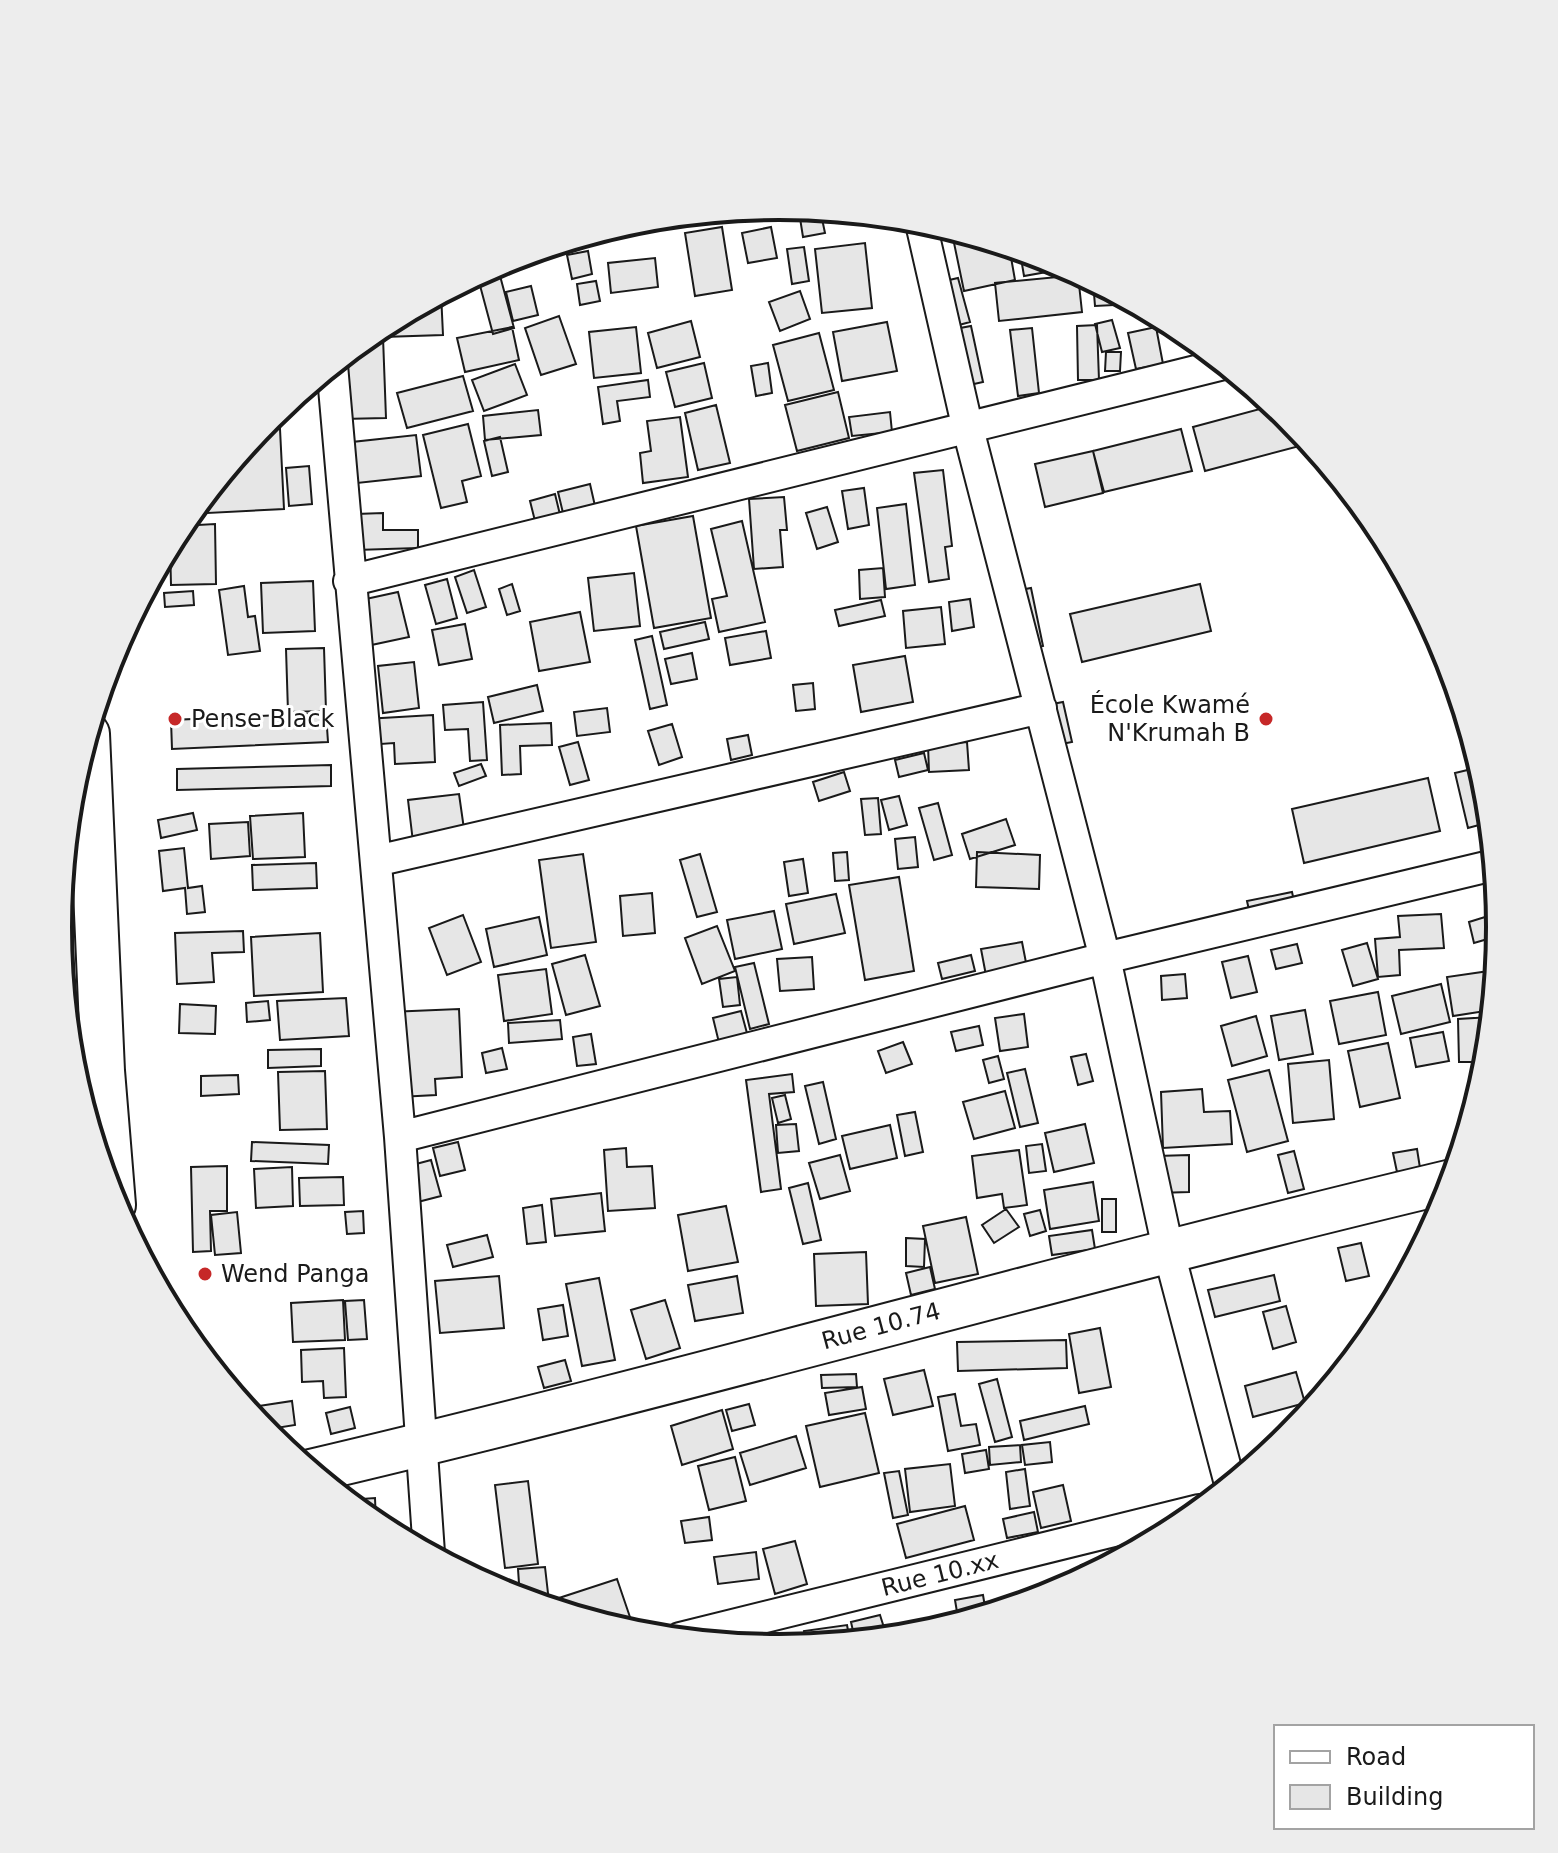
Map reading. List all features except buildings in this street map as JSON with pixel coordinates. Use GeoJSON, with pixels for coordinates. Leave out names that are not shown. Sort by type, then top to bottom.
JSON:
{"type":"FeatureCollection","features":[{"type":"Feature","properties":{"kind":"main road"},"geometry":{"type":"LineString","coordinates":[[88,779],[89,1074],[94,1099]]}},
{"type":"Feature","properties":{"kind":"main road","name":"Rue 10.74"},"geometry":{"type":"LineString","coordinates":[[325,1468],[1168,1249],[1437,1185]]}},
{"type":"Feature","properties":{"kind":"street"},"geometry":{"type":"LineString","coordinates":[[924,235],[967,425],[1105,958],[1168,1249],[1227,1473]]}},
{"type":"Feature","properties":{"kind":"street"},"geometry":{"type":"LineString","coordinates":[[349,581],[967,425],[1210,367]]}},
{"type":"Feature","properties":{"kind":"street"},"geometry":{"type":"LineString","coordinates":[[333,379],[400,1137],[428,1541]]}},
{"type":"Feature","properties":{"kind":"street"},"geometry":{"type":"LineString","coordinates":[[376,861],[1041,708]]}},
{"type":"Feature","properties":{"kind":"street"},"geometry":{"type":"LineString","coordinates":[[400,1137],[1105,958],[1483,868]]}},
{"type":"Feature","properties":{"kind":"street","name":"Rue 10.xx"},"geometry":{"type":"LineString","coordinates":[[713,1630],[1165,1518]]}},
{"type":"Feature","properties":{"kind":"place","name":"Pense Black"},"geometry":{"type":"Point","coordinates":[175,719]}},
{"type":"Feature","properties":{"kind":"place","name":"École Kwamé N'Krumah B"},"geometry":{"type":"Point","coordinates":[1266,719]}},
{"type":"Feature","properties":{"kind":"place","name":"Wend Panga"},"geometry":{"type":"Point","coordinates":[205,1274]}}]}
